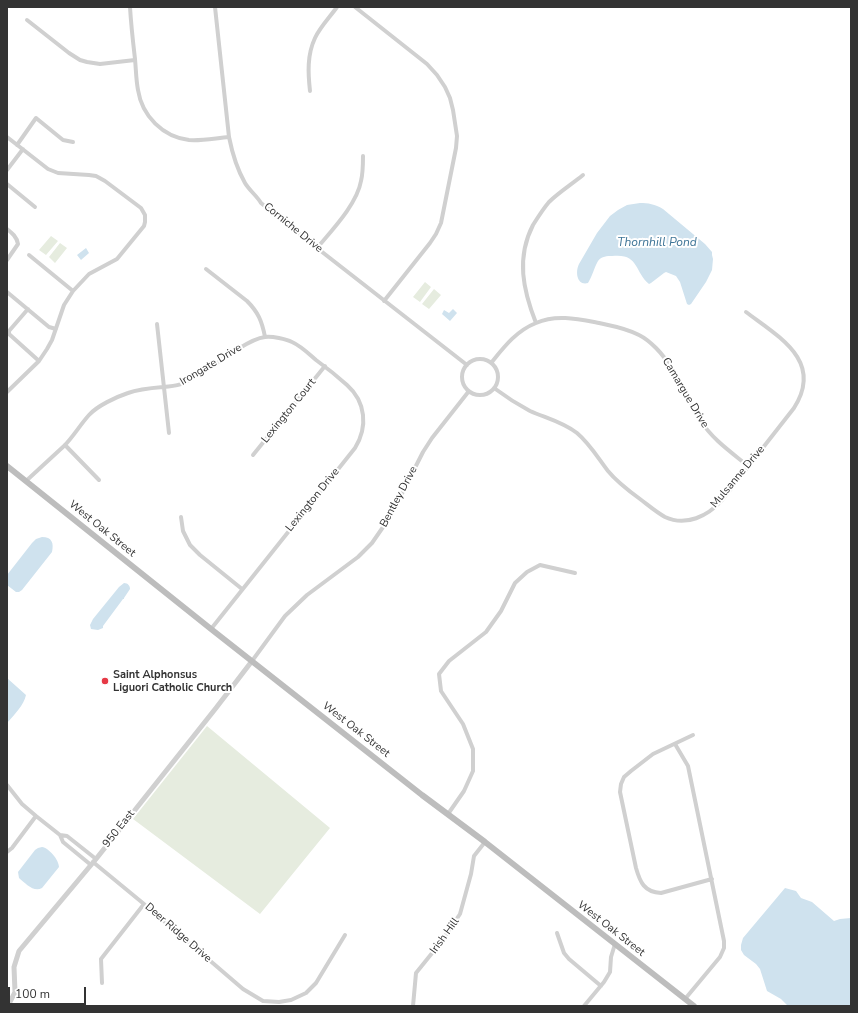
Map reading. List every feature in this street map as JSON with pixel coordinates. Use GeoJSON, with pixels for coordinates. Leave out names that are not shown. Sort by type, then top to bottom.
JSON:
{"type":"FeatureCollection","features":[{"type":"Feature","properties":{"kind":"main road","name":"West Oak Street"},"geometry":{"type":"LineString","coordinates":[[7,466],[210,629],[694,1006]]}},
{"type":"Feature","properties":{"kind":"street"},"geometry":{"type":"LineString","coordinates":[[130,7],[138,91],[140,100],[147,114],[156,125],[169,134],[177,137],[188,140],[229,137]]}},
{"type":"Feature","properties":{"kind":"street","name":"Corniche Drive"},"geometry":{"type":"LineString","coordinates":[[215,7],[229,137],[232,152],[246,184],[261,203],[466,366]]}},
{"type":"Feature","properties":{"kind":"street"},"geometry":{"type":"LineString","coordinates":[[310,91],[308,73],[310,49],[315,36],[337,7]]}},
{"type":"Feature","properties":{"kind":"street"},"geometry":{"type":"LineString","coordinates":[[355,7],[420,57],[437,75],[450,98],[456,122],[456,148],[440,223],[436,234],[384,301]]}},
{"type":"Feature","properties":{"kind":"street"},"geometry":{"type":"LineString","coordinates":[[27,20],[80,60],[100,64],[135,60]]}},
{"type":"Feature","properties":{"kind":"street"},"geometry":{"type":"LineString","coordinates":[[17,145],[36,118],[63,140],[73,142]]}},
{"type":"Feature","properties":{"kind":"street"},"geometry":{"type":"LineString","coordinates":[[7,137],[48,169],[58,173],[96,176],[141,208],[145,216],[144,226],[117,259],[89,274],[73,291],[64,305],[47,349],[39,361],[7,392]]}},
{"type":"Feature","properties":{"kind":"street"},"geometry":{"type":"LineString","coordinates":[[7,170],[23,149]]}},
{"type":"Feature","properties":{"kind":"street"},"geometry":{"type":"LineString","coordinates":[[317,248],[352,204],[358,194],[361,181],[363,156]]}},
{"type":"Feature","properties":{"kind":"street"},"geometry":{"type":"LineString","coordinates":[[536,323],[529,305],[524,282],[523,262],[526,242],[538,216],[549,202],[583,175]]}},
{"type":"Feature","properties":{"kind":"street"},"geometry":{"type":"LineString","coordinates":[[7,184],[35,207]]}},
{"type":"Feature","properties":{"kind":"street"},"geometry":{"type":"LineString","coordinates":[[7,229],[15,235],[18,241],[18,246],[7,260]]}},
{"type":"Feature","properties":{"kind":"street"},"geometry":{"type":"LineString","coordinates":[[29,255],[73,291]]}},
{"type":"Feature","properties":{"kind":"street"},"geometry":{"type":"LineString","coordinates":[[206,269],[252,306],[260,318],[266,337],[292,342],[324,366]]}},
{"type":"Feature","properties":{"kind":"street"},"geometry":{"type":"LineString","coordinates":[[7,292],[50,326],[56,329]]}},
{"type":"Feature","properties":{"kind":"street"},"geometry":{"type":"LineString","coordinates":[[28,309],[9,331],[9,334],[39,361]]}},
{"type":"Feature","properties":{"kind":"street","name":"Mulsanne Drive"},"geometry":{"type":"LineString","coordinates":[[494,388],[518,404],[571,429],[587,443],[607,470],[624,487],[653,510],[674,520],[695,519],[709,513],[722,500],[794,408],[802,395],[804,387],[801,362],[790,346],[746,312]]}},
{"type":"Feature","properties":{"kind":"street","name":"Camargue Drive"},"geometry":{"type":"LineString","coordinates":[[491,363],[513,337],[536,323],[559,318],[576,318],[619,327],[650,342],[657,349],[670,366],[696,414],[706,428],[724,447],[748,466]]}},
{"type":"Feature","properties":{"kind":"street"},"geometry":{"type":"LineString","coordinates":[[157,324],[169,433]]}},
{"type":"Feature","properties":{"kind":"street","name":"Irongate Drive"},"geometry":{"type":"LineString","coordinates":[[26,481],[64,445],[90,414],[101,406],[137,390],[176,386],[184,383],[240,348],[266,337]]}},
{"type":"Feature","properties":{"kind":"street"},"geometry":{"type":"LineString","coordinates":[[478,359],[491,363],[496,368],[498,377],[498,381],[494,388],[490,392],[482,395],[469,391],[464,384],[462,376],[466,366],[478,359]]}},
{"type":"Feature","properties":{"kind":"street","name":"Lexington Court"},"geometry":{"type":"LineString","coordinates":[[253,456],[324,366]]}},
{"type":"Feature","properties":{"kind":"street","name":"Lexington Drive"},"geometry":{"type":"LineString","coordinates":[[210,629],[352,452],[360,439],[363,429],[363,418],[362,408],[358,398],[347,385],[324,366]]}},
{"type":"Feature","properties":{"kind":"street","name":"Bentley Drive"},"geometry":{"type":"LineString","coordinates":[[252,661],[285,616],[307,595],[358,557],[372,543],[390,517],[423,452],[432,438],[469,391]]}},
{"type":"Feature","properties":{"kind":"street"},"geometry":{"type":"LineString","coordinates":[[64,445],[99,480]]}},
{"type":"Feature","properties":{"kind":"street"},"geometry":{"type":"LineString","coordinates":[[181,517],[184,531],[190,545],[242,589]]}},
{"type":"Feature","properties":{"kind":"street"},"geometry":{"type":"LineString","coordinates":[[448,814],[464,791],[473,771],[473,749],[463,724],[441,691],[439,674],[449,661],[486,632],[501,611],[515,583],[526,572],[540,565],[575,573]]}},
{"type":"Feature","properties":{"kind":"street","name":"950 East"},"geometry":{"type":"LineString","coordinates":[[8,1006],[15,992],[14,967],[20,951],[218,706],[252,661]]}},
{"type":"Feature","properties":{"kind":"street"},"geometry":{"type":"LineString","coordinates":[[693,735],[653,754],[631,771],[624,778],[621,784],[620,792],[639,878],[642,885],[654,893],[661,893],[712,879]]}},
{"type":"Feature","properties":{"kind":"street"},"geometry":{"type":"LineString","coordinates":[[675,744],[688,766],[724,941],[724,948],[720,957],[686,999]]}},
{"type":"Feature","properties":{"kind":"street"},"geometry":{"type":"LineString","coordinates":[[7,786],[22,804],[60,835],[63,842],[93,862]]}},
{"type":"Feature","properties":{"kind":"street"},"geometry":{"type":"LineString","coordinates":[[7,852],[36,816]]}},
{"type":"Feature","properties":{"kind":"street"},"geometry":{"type":"LineString","coordinates":[[60,835],[67,836],[93,862]]}},
{"type":"Feature","properties":{"kind":"street","name":"Irish Hill"},"geometry":{"type":"LineString","coordinates":[[413,1006],[416,973],[441,942],[460,914],[471,874],[474,856],[485,842]]}},
{"type":"Feature","properties":{"kind":"street","name":"Deer Ridge Drive"},"geometry":{"type":"LineString","coordinates":[[93,862],[243,989],[263,1001]]}},
{"type":"Feature","properties":{"kind":"street"},"geometry":{"type":"LineString","coordinates":[[102,982],[101,959],[144,904]]}},
{"type":"Feature","properties":{"kind":"street"},"geometry":{"type":"LineString","coordinates":[[557,933],[564,953],[601,986]]}},
{"type":"Feature","properties":{"kind":"street"},"geometry":{"type":"LineString","coordinates":[[262,1006],[263,1001],[279,1002],[291,1000],[306,993],[316,983],[345,935]]}},
{"type":"Feature","properties":{"kind":"street"},"geometry":{"type":"LineString","coordinates":[[584,1006],[601,986],[610,972],[611,957],[615,944]]}},
{"type":"Feature","properties":{"kind":"shaded area"},"geometry":{"type":"Polygon","coordinates":[[[51,236],[58,241],[46,255],[39,250],[51,236]]]}},
{"type":"Feature","properties":{"kind":"shaded area"},"geometry":{"type":"Polygon","coordinates":[[[60,243],[67,248],[55,263],[49,257],[60,243]]]}},
{"type":"Feature","properties":{"kind":"shaded area"},"geometry":{"type":"Polygon","coordinates":[[[425,282],[431,287],[420,302],[413,297],[425,282]]]}},
{"type":"Feature","properties":{"kind":"shaded area"},"geometry":{"type":"Polygon","coordinates":[[[434,289],[441,295],[429,309],[422,304],[434,289]]]}},
{"type":"Feature","properties":{"kind":"shaded area"},"geometry":{"type":"Polygon","coordinates":[[[207,726],[330,828],[260,914],[133,819],[207,726]]]}},
{"type":"Feature","properties":{"kind":"water","name":"Thornhill Pond"},"geometry":{"type":"Polygon","coordinates":[[[640,203],[652,204],[663,209],[705,244],[712,252],[712,270],[706,282],[689,305],[687,304],[680,282],[676,276],[666,272],[649,284],[632,260],[627,257],[603,257],[598,261],[588,283],[581,282],[578,278],[577,271],[579,264],[597,233],[610,216],[627,205],[640,203]]]}},
{"type":"Feature","properties":{"kind":"water"},"geometry":{"type":"Polygon","coordinates":[[[86,248],[89,253],[81,260],[77,255],[86,248]]]}},
{"type":"Feature","properties":{"kind":"water"},"geometry":{"type":"Polygon","coordinates":[[[453,309],[457,313],[450,321],[442,314],[444,310],[449,313],[453,309]]]}},
{"type":"Feature","properties":{"kind":"water"},"geometry":{"type":"Polygon","coordinates":[[[42,537],[48,538],[52,541],[52,552],[22,590],[16,592],[7,585],[7,575],[32,543],[36,539],[42,537]]]}},
{"type":"Feature","properties":{"kind":"water"},"geometry":{"type":"Polygon","coordinates":[[[124,583],[130,587],[130,589],[124,599],[103,628],[98,630],[91,629],[90,625],[93,619],[124,583]]]}},
{"type":"Feature","properties":{"kind":"water"},"geometry":{"type":"Polygon","coordinates":[[[7,678],[26,695],[21,706],[7,723],[7,678]]]}},
{"type":"Feature","properties":{"kind":"water"},"geometry":{"type":"Polygon","coordinates":[[[42,847],[53,855],[59,864],[59,867],[42,888],[36,889],[30,887],[19,878],[18,872],[35,850],[42,847]]]}},
{"type":"Feature","properties":{"kind":"water"},"geometry":{"type":"Polygon","coordinates":[[[785,888],[796,891],[801,898],[812,902],[834,921],[851,918],[851,1006],[788,1006],[781,999],[767,991],[760,969],[744,955],[741,950],[743,938],[785,888]]]}},
{"type":"Feature","properties":{"kind":"place","name":"Saint Alphonsus Liguori Catholic Church"},"geometry":{"type":"Point","coordinates":[105,681]}}]}
